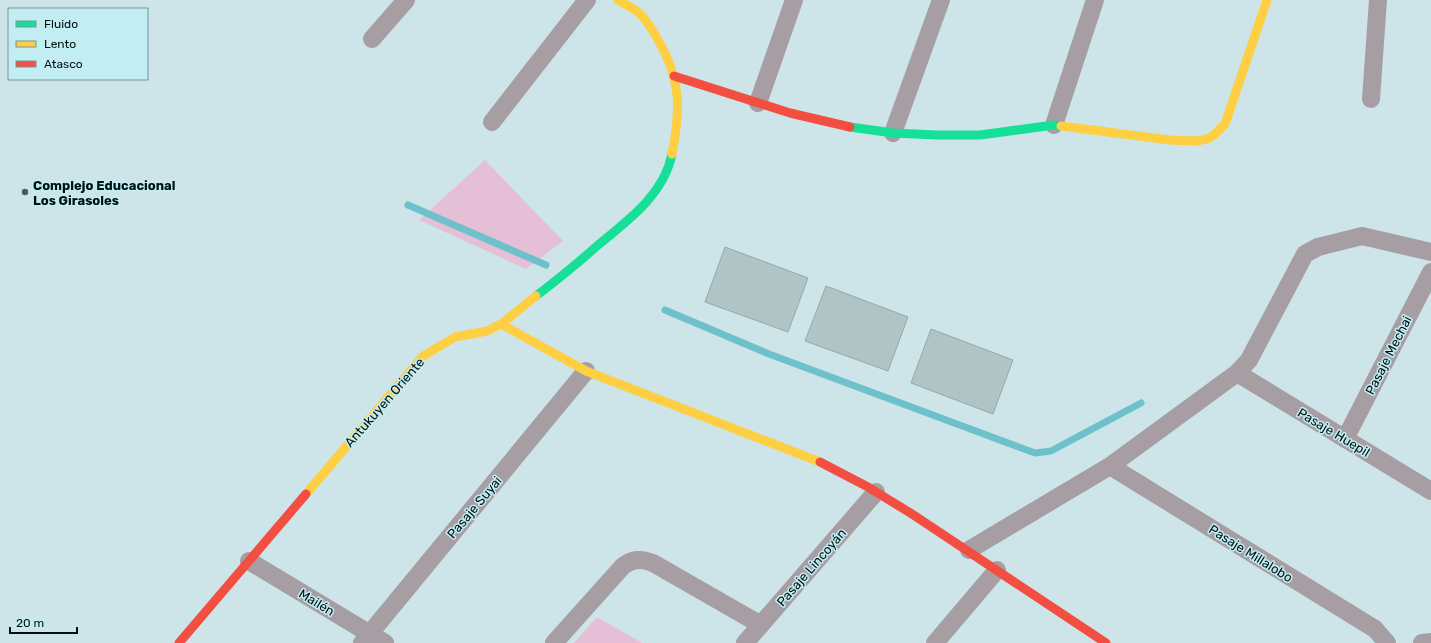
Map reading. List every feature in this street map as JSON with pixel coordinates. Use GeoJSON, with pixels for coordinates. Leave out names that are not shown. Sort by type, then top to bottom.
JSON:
{"type":"FeatureCollection","features":[{"type":"Feature","properties":{"kind":"street"},"geometry":{"type":"LineString","coordinates":[[372,40],[406,0]]}},
{"type":"Feature","properties":{"kind":"street"},"geometry":{"type":"LineString","coordinates":[[492,122],[587,0]]}},
{"type":"Feature","properties":{"kind":"street","name":"Antukuyen Oriente"},"geometry":{"type":"LineString","coordinates":[[179,643],[423,356],[455,337],[487,331],[501,324],[562,276],[641,209],[658,186],[671,161],[678,130],[678,95],[674,76],[667,55],[648,23],[641,7],[618,0]]}},
{"type":"Feature","properties":{"kind":"street"},"geometry":{"type":"LineString","coordinates":[[758,103],[794,0]]}},
{"type":"Feature","properties":{"kind":"street"},"geometry":{"type":"LineString","coordinates":[[893,132],[941,0]]}},
{"type":"Feature","properties":{"kind":"street"},"geometry":{"type":"LineString","coordinates":[[1054,125],[1095,0]]}},
{"type":"Feature","properties":{"kind":"street"},"geometry":{"type":"LineString","coordinates":[[674,76],[758,103],[819,120],[857,128],[936,135],[980,135],[1054,125],[1196,141],[1207,139],[1214,135],[1225,124],[1266,0]]}},
{"type":"Feature","properties":{"kind":"street"},"geometry":{"type":"LineString","coordinates":[[1371,99],[1378,0]]}},
{"type":"Feature","properties":{"kind":"street"},"geometry":{"type":"LineString","coordinates":[[969,550],[1110,466],[1237,373],[1249,360],[1305,254],[1318,247],[1362,236],[1431,252]]}},
{"type":"Feature","properties":{"kind":"street","name":"Pasaje Mechai"},"geometry":{"type":"LineString","coordinates":[[1345,439],[1431,272]]}},
{"type":"Feature","properties":{"kind":"street"},"geometry":{"type":"LineString","coordinates":[[501,324],[586,371],[822,463],[852,478],[969,550],[1104,643]]}},
{"type":"Feature","properties":{"kind":"street","name":"Pasaje Suyai"},"geometry":{"type":"LineString","coordinates":[[366,638],[586,371]]}},
{"type":"Feature","properties":{"kind":"street","name":"Pasaje Huepil"},"geometry":{"type":"LineString","coordinates":[[1237,373],[1430,489]]}},
{"type":"Feature","properties":{"kind":"street","name":"Pasaje Millalobo"},"geometry":{"type":"LineString","coordinates":[[1110,466],[1375,629],[1387,643]]}},
{"type":"Feature","properties":{"kind":"street","name":"Pasaje Lincoyán"},"geometry":{"type":"LineString","coordinates":[[745,643],[876,492]]}},
{"type":"Feature","properties":{"kind":"street"},"geometry":{"type":"LineString","coordinates":[[554,643],[623,566],[630,561],[638,559],[653,563],[761,625]]}},
{"type":"Feature","properties":{"kind":"street","name":"Mailén"},"geometry":{"type":"LineString","coordinates":[[249,561],[366,638],[384,643]]}},
{"type":"Feature","properties":{"kind":"street"},"geometry":{"type":"LineString","coordinates":[[935,643],[997,570]]}},
{"type":"Feature","properties":{"kind":"street"},"geometry":{"type":"LineString","coordinates":[[1422,643],[1431,642]]}},
{"type":"Feature","properties":{"kind":"shaded area"},"geometry":{"type":"Polygon","coordinates":[[[485,160],[563,241],[526,269],[419,220],[485,160]]]}},
{"type":"Feature","properties":{"kind":"shaded area"},"geometry":{"type":"Polygon","coordinates":[[[597,617],[642,643],[574,643],[597,617]]]}},
{"type":"Feature","properties":{"kind":"building"},"geometry":{"type":"Polygon","coordinates":[[[725,247],[808,278],[788,332],[705,302],[725,247]]]}},
{"type":"Feature","properties":{"kind":"building"},"geometry":{"type":"Polygon","coordinates":[[[826,286],[908,317],[888,371],[805,341],[826,286]]]}},
{"type":"Feature","properties":{"kind":"building"},"geometry":{"type":"Polygon","coordinates":[[[931,329],[1013,360],[993,414],[911,383],[931,329]]]}},
{"type":"Feature","properties":{"kind":"waterway"},"geometry":{"type":"LineString","coordinates":[[408,205],[546,265]]}},
{"type":"Feature","properties":{"kind":"waterway"},"geometry":{"type":"LineString","coordinates":[[665,310],[769,354],[1035,453],[1051,451],[1141,403]]}},
{"type":"Feature","properties":{"kind":"traffic: fast"},"geometry":{"type":"LineString","coordinates":[[850,127],[893,133],[980,135],[1054,125],[1061,126]]}},
{"type":"Feature","properties":{"kind":"traffic: fast"},"geometry":{"type":"LineString","coordinates":[[536,296],[575,265],[643,206],[661,182],[668,169],[672,154]]}},
{"type":"Feature","properties":{"kind":"traffic: slow"},"geometry":{"type":"LineString","coordinates":[[618,0],[637,11],[647,22],[665,53],[671,67],[675,80],[678,108],[672,154]]}},
{"type":"Feature","properties":{"kind":"traffic: slow"},"geometry":{"type":"LineString","coordinates":[[1061,126],[1170,140],[1196,141],[1207,139],[1214,135],[1225,124],[1267,0]]}},
{"type":"Feature","properties":{"kind":"traffic: slow"},"geometry":{"type":"LineString","coordinates":[[306,494],[423,356],[455,337],[487,331],[501,324],[536,296]]}},
{"type":"Feature","properties":{"kind":"traffic: slow"},"geometry":{"type":"LineString","coordinates":[[501,324],[586,371],[820,462]]}},
{"type":"Feature","properties":{"kind":"traffic: jam"},"geometry":{"type":"LineString","coordinates":[[674,76],[790,113],[850,127]]}},
{"type":"Feature","properties":{"kind":"traffic: jam"},"geometry":{"type":"LineString","coordinates":[[820,462],[868,487],[912,514],[1106,643]]}},
{"type":"Feature","properties":{"kind":"traffic: jam"},"geometry":{"type":"LineString","coordinates":[[179,643],[306,494]]}},
{"type":"Feature","properties":{"kind":"place","name":"Complejo Educacional Los Girasoles"},"geometry":{"type":"Point","coordinates":[25,192]}}]}
